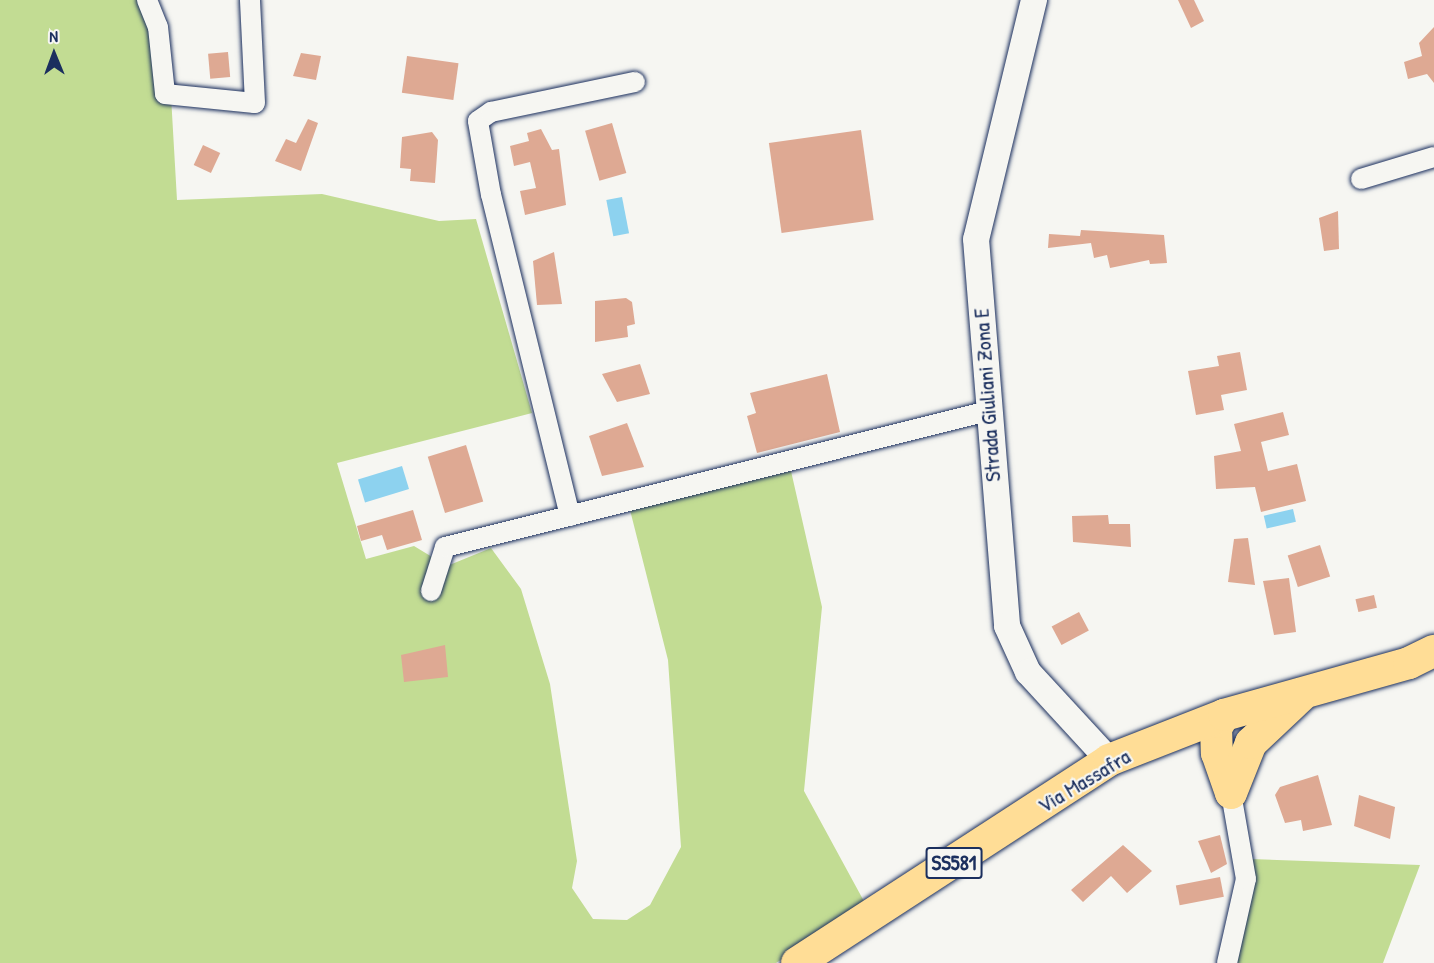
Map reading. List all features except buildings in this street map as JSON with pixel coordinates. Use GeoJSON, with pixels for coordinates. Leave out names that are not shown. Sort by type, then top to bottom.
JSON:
{"type":"FeatureCollection","features":[{"type":"Feature","properties":{"kind":"main road","name":"Via Massafra"},"geometry":{"type":"LineString","coordinates":[[797,963],[1109,760],[1224,715],[1434,651]]}},
{"type":"Feature","properties":{"kind":"main road"},"geometry":{"type":"LineString","coordinates":[[1233,778],[1259,734],[1305,692]]}},
{"type":"Feature","properties":{"kind":"main road"},"geometry":{"type":"LineString","coordinates":[[1224,715],[1240,726],[1233,778]]}},
{"type":"Feature","properties":{"kind":"main road"},"geometry":{"type":"LineString","coordinates":[[1161,738],[1206,759],[1233,778]]}},
{"type":"Feature","properties":{"kind":"street"},"geometry":{"type":"LineString","coordinates":[[147,0],[158,27],[165,94],[255,103],[250,0]]}},
{"type":"Feature","properties":{"kind":"street","name":"Strada Giuliani Zona E"},"geometry":{"type":"LineString","coordinates":[[1034,0],[976,239],[1007,626],[1028,672],[1109,760]]}},
{"type":"Feature","properties":{"kind":"street"},"geometry":{"type":"LineString","coordinates":[[570,516],[491,195],[478,121],[491,112],[635,82]]}},
{"type":"Feature","properties":{"kind":"street"},"geometry":{"type":"LineString","coordinates":[[1361,179],[1434,157]]}},
{"type":"Feature","properties":{"kind":"street"},"geometry":{"type":"LineString","coordinates":[[431,591],[445,547],[988,411]]}},
{"type":"Feature","properties":{"kind":"street"},"geometry":{"type":"LineString","coordinates":[[1227,963],[1246,879],[1233,778]]}},
{"type":"Feature","properties":{"kind":"green space"},"geometry":{"type":"Polygon","coordinates":[[[0,0],[149,0],[168,44],[177,200],[322,194],[439,221],[476,219],[532,413],[337,463],[366,559],[414,546],[447,566],[491,548],[521,589],[550,684],[577,861],[572,888],[593,919],[627,920],[650,905],[681,847],[668,660],[630,510],[791,471],[822,607],[804,791],[866,905],[776,963],[0,963],[0,0]]]}},
{"type":"Feature","properties":{"kind":"green space"},"geometry":{"type":"Polygon","coordinates":[[[1251,859],[1420,865],[1383,963],[1230,963],[1251,859]]]}},
{"type":"Feature","properties":{"kind":"water"},"geometry":{"type":"Polygon","coordinates":[[[622,197],[629,233],[613,236],[606,200],[622,197]]]}},
{"type":"Feature","properties":{"kind":"water"},"geometry":{"type":"Polygon","coordinates":[[[402,466],[409,489],[365,502],[358,479],[402,466]]]}},
{"type":"Feature","properties":{"kind":"water"},"geometry":{"type":"Polygon","coordinates":[[[1293,509],[1296,522],[1267,528],[1264,516],[1293,509]]]}}]}
